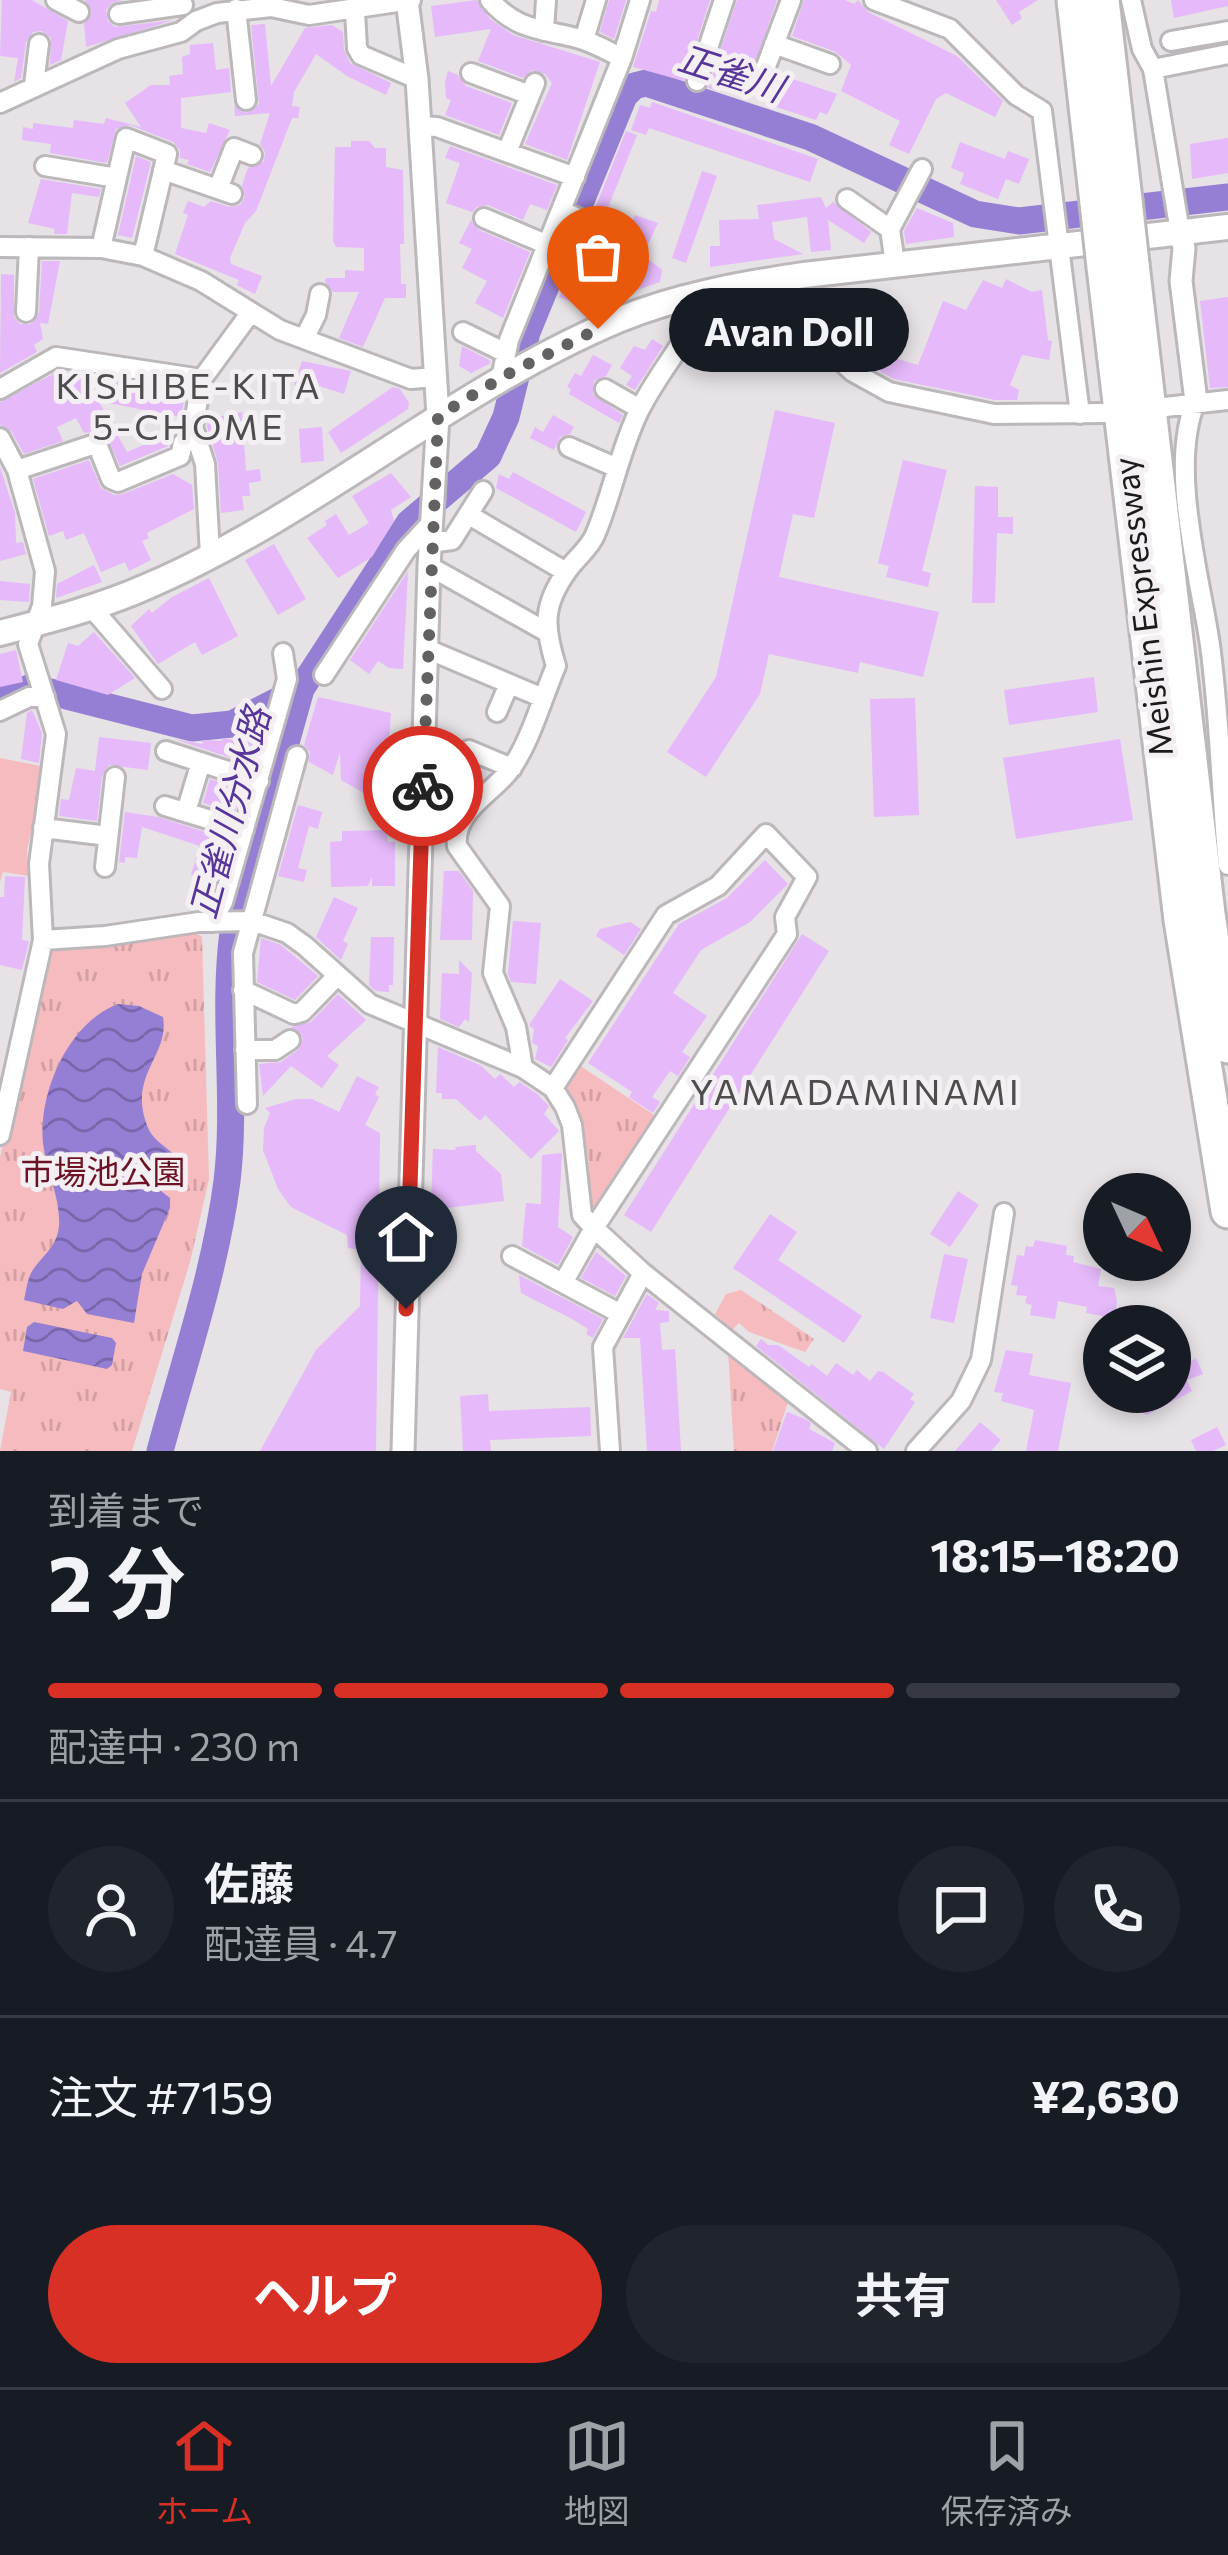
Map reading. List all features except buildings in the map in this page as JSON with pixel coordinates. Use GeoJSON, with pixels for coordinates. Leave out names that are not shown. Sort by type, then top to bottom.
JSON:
{"type":"FeatureCollection","features":[{"type":"Feature","properties":{"kind":"highway","name":"Meishin Expressway"},"geometry":{"type":"LineString","coordinates":[[1074,0],[1111,201],[1181,920],[1228,1211]]}},
{"type":"Feature","properties":{"kind":"highway","name":"Meishin Expressway"},"geometry":{"type":"LineString","coordinates":[[1111,201],[1126,3]]}},
{"type":"Feature","properties":{"kind":"highway","name":"Meishin Expressway"},"geometry":{"type":"LineString","coordinates":[[1118,266],[1228,1046]]}},
{"type":"Feature","properties":{"kind":"main road"},"geometry":{"type":"LineString","coordinates":[[0,633],[92,608],[149,586],[210,555],[438,416],[504,369],[535,360],[622,318],[759,281],[895,264],[1054,227],[1178,222],[1228,226]]}},
{"type":"Feature","properties":{"kind":"street"},"geometry":{"type":"LineString","coordinates":[[56,0],[79,12]]}},
{"type":"Feature","properties":{"kind":"street"},"geometry":{"type":"LineString","coordinates":[[119,14],[271,7],[311,0]]}},
{"type":"Feature","properties":{"kind":"street"},"geometry":{"type":"LineString","coordinates":[[271,7],[309,15],[408,0],[417,79],[438,416],[430,544],[403,1451]]}},
{"type":"Feature","properties":{"kind":"street"},"geometry":{"type":"LineString","coordinates":[[490,0],[506,18],[528,29],[584,40],[622,58]]}},
{"type":"Feature","properties":{"kind":"street"},"geometry":{"type":"LineString","coordinates":[[544,31],[546,0]]}},
{"type":"Feature","properties":{"kind":"street"},"geometry":{"type":"LineString","coordinates":[[584,40],[596,0]]}},
{"type":"Feature","properties":{"kind":"street"},"geometry":{"type":"LineString","coordinates":[[463,332],[504,369],[640,0]]}},
{"type":"Feature","properties":{"kind":"street"},"geometry":{"type":"LineString","coordinates":[[697,81],[724,0]]}},
{"type":"Feature","properties":{"kind":"street"},"geometry":{"type":"LineString","coordinates":[[765,69],[791,0]]}},
{"type":"Feature","properties":{"kind":"street"},"geometry":{"type":"LineString","coordinates":[[874,0],[950,29],[1016,94],[1042,110],[1080,414]]}},
{"type":"Feature","properties":{"kind":"street"},"geometry":{"type":"LineString","coordinates":[[1126,3],[1153,69],[1184,248],[1181,281],[1196,401],[1188,419],[1186,517],[1219,646],[1228,865]]}},
{"type":"Feature","properties":{"kind":"street"},"geometry":{"type":"LineString","coordinates":[[0,103],[118,49],[181,32],[186,9]]}},
{"type":"Feature","properties":{"kind":"street"},"geometry":{"type":"LineString","coordinates":[[236,9],[246,100]]}},
{"type":"Feature","properties":{"kind":"street"},"geometry":{"type":"LineString","coordinates":[[355,11],[361,55],[417,79]]}},
{"type":"Feature","properties":{"kind":"street"},"geometry":{"type":"LineString","coordinates":[[1190,62],[1179,40],[1228,32]]}},
{"type":"Feature","properties":{"kind":"street"},"geometry":{"type":"LineString","coordinates":[[34,85],[39,44]]}},
{"type":"Feature","properties":{"kind":"street"},"geometry":{"type":"LineString","coordinates":[[774,44],[819,66]]}},
{"type":"Feature","properties":{"kind":"street"},"geometry":{"type":"LineString","coordinates":[[1153,69],[1228,54]]}},
{"type":"Feature","properties":{"kind":"street"},"geometry":{"type":"LineString","coordinates":[[471,73],[532,89],[507,152]]}},
{"type":"Feature","properties":{"kind":"street"},"geometry":{"type":"LineString","coordinates":[[420,126],[437,127],[575,177]]}},
{"type":"Feature","properties":{"kind":"street"},"geometry":{"type":"LineString","coordinates":[[101,248],[128,129],[167,154],[142,256]]}},
{"type":"Feature","properties":{"kind":"street"},"geometry":{"type":"LineString","coordinates":[[163,170],[225,191],[234,148],[253,155]]}},
{"type":"Feature","properties":{"kind":"street"},"geometry":{"type":"LineString","coordinates":[[45,166],[91,161],[117,178]]}},
{"type":"Feature","properties":{"kind":"street"},"geometry":{"type":"LineString","coordinates":[[895,264],[890,229],[920,173]]}},
{"type":"Feature","properties":{"kind":"street"},"geometry":{"type":"LineString","coordinates":[[848,200],[890,229]]}},
{"type":"Feature","properties":{"kind":"street"},"geometry":{"type":"LineString","coordinates":[[562,211],[585,220]]}},
{"type":"Feature","properties":{"kind":"street"},"geometry":{"type":"LineString","coordinates":[[484,218],[548,245]]}},
{"type":"Feature","properties":{"kind":"street"},"geometry":{"type":"LineString","coordinates":[[0,247],[101,248],[142,256],[201,281],[304,339],[411,379],[436,377]]}},
{"type":"Feature","properties":{"kind":"street"},"geometry":{"type":"LineString","coordinates":[[26,312],[29,247]]}},
{"type":"Feature","properties":{"kind":"street"},"geometry":{"type":"LineString","coordinates":[[523,1069],[516,1028],[493,974],[500,907],[457,846],[456,836],[466,814],[512,768],[556,666],[545,631],[549,603],[566,572],[594,539],[615,467],[640,409],[701,311],[707,293],[817,339],[853,372],[889,392],[994,414],[1106,413]]}},
{"type":"Feature","properties":{"kind":"street"},"geometry":{"type":"LineString","coordinates":[[304,339],[320,294]]}},
{"type":"Feature","properties":{"kind":"street"},"geometry":{"type":"LineString","coordinates":[[210,555],[205,464],[193,427],[202,379],[251,312]]}},
{"type":"Feature","properties":{"kind":"street"},"geometry":{"type":"LineString","coordinates":[[0,389],[56,357],[202,379]]}},
{"type":"Feature","properties":{"kind":"street"},"geometry":{"type":"LineString","coordinates":[[605,389],[640,409]]}},
{"type":"Feature","properties":{"kind":"street"},"geometry":{"type":"LineString","coordinates":[[1165,407],[1228,400]]}},
{"type":"Feature","properties":{"kind":"street"},"geometry":{"type":"LineString","coordinates":[[17,470],[92,445],[99,449],[111,479],[118,482],[180,456],[183,442],[196,437]]}},
{"type":"Feature","properties":{"kind":"street"},"geometry":{"type":"LineString","coordinates":[[0,438],[17,470],[45,572],[42,606],[28,644],[56,742],[39,864],[43,940],[0,1135]]}},
{"type":"Feature","properties":{"kind":"street"},"geometry":{"type":"LineString","coordinates":[[569,447],[615,467]]}},
{"type":"Feature","properties":{"kind":"street"},"geometry":{"type":"LineString","coordinates":[[324,675],[406,550],[452,540],[483,491]]}},
{"type":"Feature","properties":{"kind":"street"},"geometry":{"type":"LineString","coordinates":[[469,515],[566,572]]}},
{"type":"Feature","properties":{"kind":"street"},"geometry":{"type":"LineString","coordinates":[[430,544],[545,631]]}},
{"type":"Feature","properties":{"kind":"street"},"geometry":{"type":"LineString","coordinates":[[92,608],[162,689]]}},
{"type":"Feature","properties":{"kind":"street"},"geometry":{"type":"LineString","coordinates":[[427,650],[543,698]]}},
{"type":"Feature","properties":{"kind":"street"},"geometry":{"type":"LineString","coordinates":[[247,1104],[243,953],[223,902],[287,679],[283,653]]}},
{"type":"Feature","properties":{"kind":"street"},"geometry":{"type":"LineString","coordinates":[[287,679],[305,663]]}},
{"type":"Feature","properties":{"kind":"street"},"geometry":{"type":"LineString","coordinates":[[496,712],[509,684]]}},
{"type":"Feature","properties":{"kind":"street"},"geometry":{"type":"LineString","coordinates":[[0,711],[29,697],[45,697]]}},
{"type":"Feature","properties":{"kind":"street"},"geometry":{"type":"LineString","coordinates":[[469,750],[512,768]]}},
{"type":"Feature","properties":{"kind":"street"},"geometry":{"type":"LineString","coordinates":[[166,751],[259,781]]}},
{"type":"Feature","properties":{"kind":"street"},"geometry":{"type":"LineString","coordinates":[[233,921],[297,756]]}},
{"type":"Feature","properties":{"kind":"street"},"geometry":{"type":"LineString","coordinates":[[186,812],[201,762]]}},
{"type":"Feature","properties":{"kind":"street"},"geometry":{"type":"LineString","coordinates":[[104,868],[115,777]]}},
{"type":"Feature","properties":{"kind":"street"},"geometry":{"type":"LineString","coordinates":[[165,806],[244,830]]}},
{"type":"Feature","properties":{"kind":"street"},"geometry":{"type":"LineString","coordinates":[[43,828],[108,836]]}},
{"type":"Feature","properties":{"kind":"street"},"geometry":{"type":"LineString","coordinates":[[553,1088],[666,915],[718,886],[766,834],[807,877],[785,917],[787,934],[594,1228],[563,1283]]}},
{"type":"Feature","properties":{"kind":"street"},"geometry":{"type":"LineString","coordinates":[[43,940],[233,921],[286,933],[370,1004],[523,1069],[553,1088],[572,1125],[582,1215],[643,1273],[867,1451]]}},
{"type":"Feature","properties":{"kind":"street"},"geometry":{"type":"LineString","coordinates":[[243,990],[294,1014],[302,1012],[338,976]]}},
{"type":"Feature","properties":{"kind":"street"},"geometry":{"type":"LineString","coordinates":[[245,1050],[275,1049],[290,1040]]}},
{"type":"Feature","properties":{"kind":"street"},"geometry":{"type":"LineString","coordinates":[[916,1451],[961,1401],[981,1360],[1004,1213]]}},
{"type":"Feature","properties":{"kind":"street"},"geometry":{"type":"LineString","coordinates":[[512,1256],[621,1314]]}},
{"type":"Feature","properties":{"kind":"street"},"geometry":{"type":"LineString","coordinates":[[598,1451],[610,1451],[603,1347],[643,1273]]}},
{"type":"Feature","properties":{"kind":"green space"},"geometry":{"type":"Polygon","coordinates":[[[0,758],[46,767],[27,850],[29,876],[3,872],[0,882],[0,758]]]}},
{"type":"Feature","properties":{"kind":"green space","name":"市場池公園"},"geometry":{"type":"Polygon","coordinates":[[[191,929],[202,937],[209,1179],[190,1262],[132,1451],[0,1451],[11,1392],[0,1389],[0,1157],[45,946],[191,929]]]}},
{"type":"Feature","properties":{"kind":"green space"},"geometry":{"type":"Polygon","coordinates":[[[579,1065],[660,1119],[597,1216],[584,1139],[563,1090],[579,1065]]]}},
{"type":"Feature","properties":{"kind":"green space"},"geometry":{"type":"Polygon","coordinates":[[[741,1290],[814,1339],[805,1352],[749,1332],[739,1323],[732,1330],[715,1314],[726,1294],[741,1290]]]}},
{"type":"Feature","properties":{"kind":"green space"},"geometry":{"type":"Polygon","coordinates":[[[728,1350],[788,1402],[772,1451],[734,1451],[728,1350]]]}},
{"type":"Feature","properties":{"kind":"water"},"geometry":{"type":"Polygon","coordinates":[[[118,1004],[139,1006],[163,1017],[160,1044],[142,1095],[143,1111],[149,1130],[176,1157],[157,1162],[149,1173],[152,1184],[170,1198],[170,1208],[142,1274],[134,1323],[87,1314],[77,1301],[63,1309],[24,1300],[31,1273],[58,1234],[58,1206],[43,1143],[52,1081],[71,1042],[101,1013],[118,1004]]]}},
{"type":"Feature","properties":{"kind":"water"},"geometry":{"type":"Polygon","coordinates":[[[34,1322],[112,1338],[116,1343],[112,1365],[107,1369],[23,1351],[27,1327],[34,1322]]]}},
{"type":"Feature","properties":{"kind":"waterway","name":"正雀川"},"geometry":{"type":"LineString","coordinates":[[0,701],[31,687],[192,728],[232,724],[301,689],[409,523],[488,456],[506,417],[527,332],[624,96],[634,86],[646,83],[810,137],[975,214],[1019,221],[1228,197]]}},
{"type":"Feature","properties":{"kind":"waterway","name":"正雀川分水路"},"geometry":{"type":"LineString","coordinates":[[160,1451],[207,1283],[227,1181],[233,932],[301,689]]}},
{"type":"Feature","properties":{"kind":"way so far"},"geometry":{"type":"LineString","coordinates":[[423,786],[438,416],[598,329]]}},
{"type":"Feature","properties":{"kind":"place","name":"Avan Doll"},"geometry":{"type":"Point","coordinates":[598,329]}},
{"type":"Feature","properties":{"kind":"district","name":"KISHIBE-KITA 5-CHOME"},"geometry":{"type":"Point","coordinates":[189,406]}},
{"type":"Feature","properties":{"kind":"district","name":"YAMADAMINAMI"},"geometry":{"type":"Point","coordinates":[856,1092]}},
{"type":"Feature","properties":{"kind":"route"},"geometry":{"type":"LineString","coordinates":[[406,1309],[423,786]]}}]}
